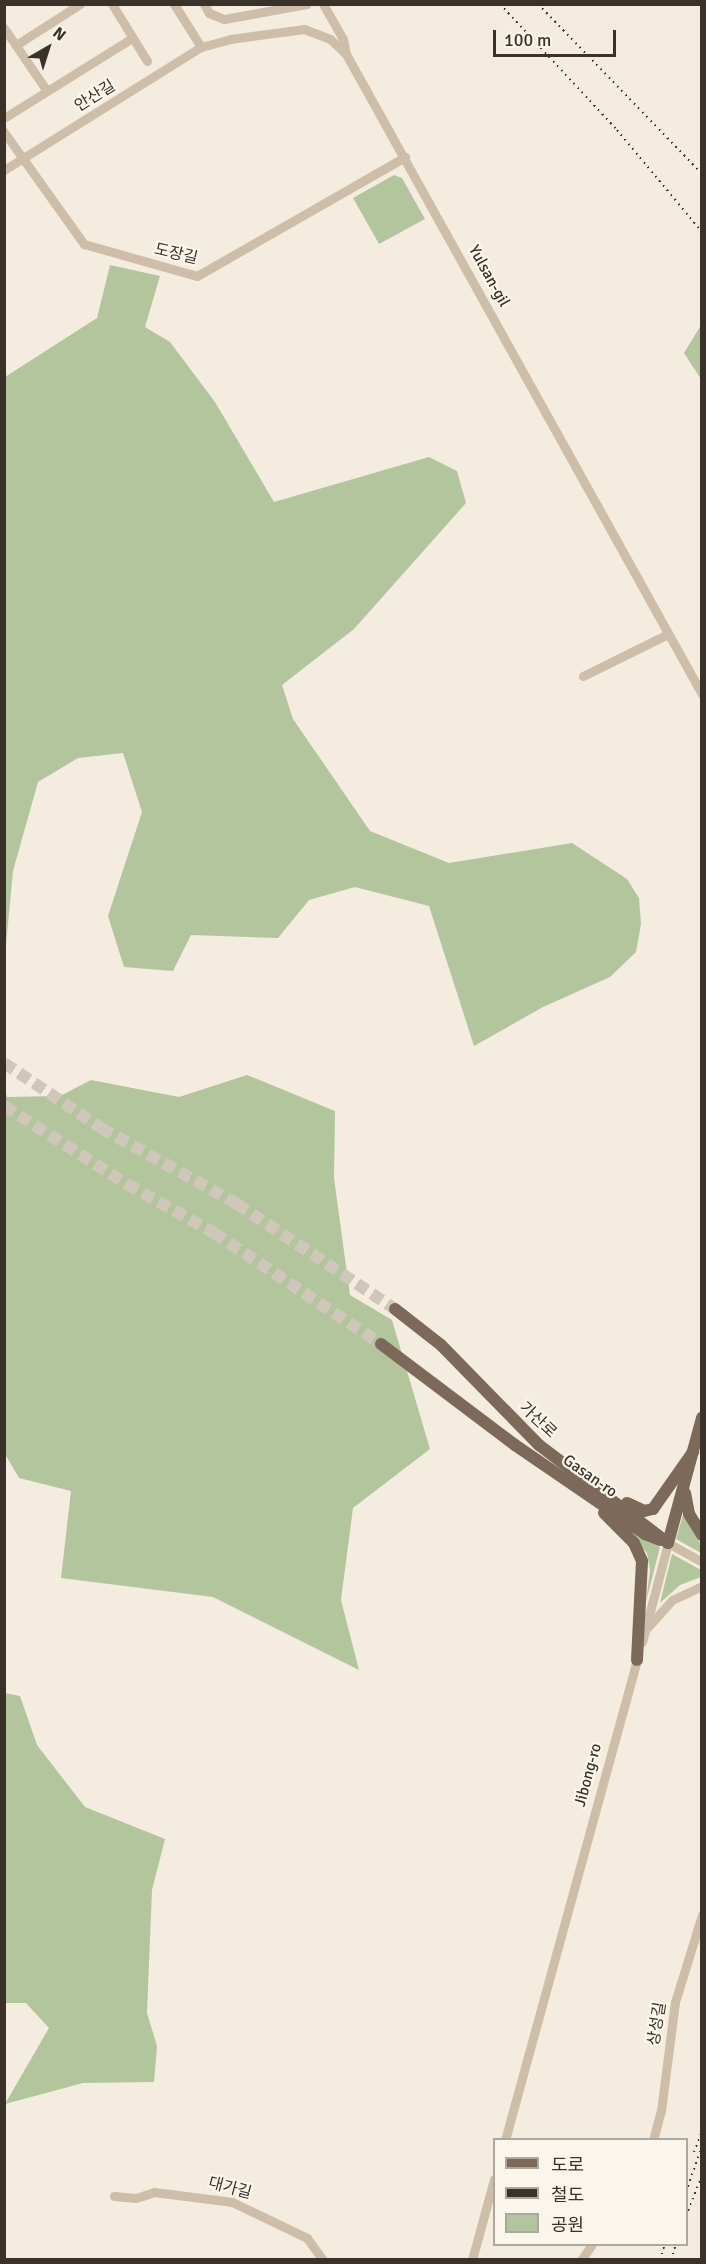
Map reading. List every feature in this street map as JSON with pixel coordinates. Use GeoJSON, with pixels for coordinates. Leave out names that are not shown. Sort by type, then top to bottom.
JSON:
{"type":"FeatureCollection","features":[{"type":"Feature","properties":{"kind":"main road","name":"가산로"},"geometry":{"type":"LineString","coordinates":[[395,1309],[441,1345],[573,1477]]}},
{"type":"Feature","properties":{"kind":"main road","name":"Gasan-ro"},"geometry":{"type":"LineString","coordinates":[[381,1344],[573,1477],[645,1534],[668,1543]]}},
{"type":"Feature","properties":{"kind":"main road","name":"Jibong-ro"},"geometry":{"type":"LineString","coordinates":[[668,1543],[702,1419]]}},
{"type":"Feature","properties":{"kind":"main road"},"geometry":{"type":"LineString","coordinates":[[573,1477],[634,1508],[648,1510],[662,1499],[693,1452]]}},
{"type":"Feature","properties":{"kind":"main road"},"geometry":{"type":"LineString","coordinates":[[573,1477],[627,1534],[639,1551],[643,1568],[637,1660]]}},
{"type":"Feature","properties":{"kind":"main road"},"geometry":{"type":"LineString","coordinates":[[684,1488],[689,1514],[702,1535]]}},
{"type":"Feature","properties":{"kind":"street"},"geometry":{"type":"LineString","coordinates":[[16,45],[80,4]]}},
{"type":"Feature","properties":{"kind":"street"},"geometry":{"type":"LineString","coordinates":[[112,4],[147,61]]}},
{"type":"Feature","properties":{"kind":"street"},"geometry":{"type":"LineString","coordinates":[[174,4],[201,47]]}},
{"type":"Feature","properties":{"kind":"street"},"geometry":{"type":"LineString","coordinates":[[204,4],[216,18],[262,8],[307,4]]}},
{"type":"Feature","properties":{"kind":"street"},"geometry":{"type":"LineString","coordinates":[[323,4],[343,39],[346,54]]}},
{"type":"Feature","properties":{"kind":"street"},"geometry":{"type":"LineString","coordinates":[[4,28],[47,91]]}},
{"type":"Feature","properties":{"kind":"street","name":"Yulsan-gil"},"geometry":{"type":"LineString","coordinates":[[201,47],[230,39],[304,29],[324,36],[346,54],[702,694]]}},
{"type":"Feature","properties":{"kind":"street"},"geometry":{"type":"LineString","coordinates":[[4,118],[132,38]]}},
{"type":"Feature","properties":{"kind":"street","name":"안산길"},"geometry":{"type":"LineString","coordinates":[[4,170],[201,47]]}},
{"type":"Feature","properties":{"kind":"street","name":"도장길"},"geometry":{"type":"LineString","coordinates":[[4,132],[84,244],[197,276],[405,157]]}},
{"type":"Feature","properties":{"kind":"street"},"geometry":{"type":"LineString","coordinates":[[583,676],[668,634]]}},
{"type":"Feature","properties":{"kind":"street"},"geometry":{"type":"LineString","coordinates":[[668,1543],[702,1562]]}},
{"type":"Feature","properties":{"kind":"street","name":"Jibong-ro"},"geometry":{"type":"LineString","coordinates":[[505,2138],[668,1543]]}},
{"type":"Feature","properties":{"kind":"street"},"geometry":{"type":"LineString","coordinates":[[645,1631],[672,1600],[702,1586]]}},
{"type":"Feature","properties":{"kind":"street","name":"상성길"},"geometry":{"type":"LineString","coordinates":[[653,2138],[661,2111],[675,2002],[702,1915]]}},
{"type":"Feature","properties":{"kind":"street"},"geometry":{"type":"LineString","coordinates":[[472,2259],[493,2186]]}},
{"type":"Feature","properties":{"kind":"street","name":"대가길"},"geometry":{"type":"LineString","coordinates":[[114,2196],[136,2198],[158,2192],[232,2202],[307,2238],[323,2259]]}},
{"type":"Feature","properties":{"kind":"street"},"geometry":{"type":"LineString","coordinates":[[581,2259],[591,2246]]}},
{"type":"Feature","properties":{"kind":"green space"},"geometry":{"type":"Polygon","coordinates":[[[394,175],[402,178],[425,219],[379,244],[353,198],[394,175]]]}},
{"type":"Feature","properties":{"kind":"green space"},"geometry":{"type":"Polygon","coordinates":[[[110,265],[160,276],[145,327],[170,342],[215,402],[274,502],[429,457],[457,471],[466,503],[354,629],[282,685],[293,719],[370,831],[449,863],[572,843],[627,879],[639,898],[641,924],[636,952],[610,977],[543,1007],[474,1046],[429,906],[355,887],[309,900],[278,938],[191,935],[173,971],[124,967],[108,916],[142,812],[123,753],[78,758],[38,782],[13,871],[5,955],[5,377],[97,318],[110,265]]]}},
{"type":"Feature","properties":{"kind":"green space"},"geometry":{"type":"Polygon","coordinates":[[[701,325],[701,379],[684,353],[701,325]]]}},
{"type":"Feature","properties":{"kind":"green space"},"geometry":{"type":"Polygon","coordinates":[[[247,1075],[335,1111],[334,1178],[350,1295],[392,1320],[430,1449],[353,1508],[341,1600],[359,1670],[213,1597],[61,1578],[71,1491],[19,1478],[5,1454],[4,1087],[7,1097],[60,1096],[91,1080],[179,1097],[247,1075]]]}},
{"type":"Feature","properties":{"kind":"green space"},"geometry":{"type":"Polygon","coordinates":[[[683,1515],[701,1545],[701,1553],[676,1539],[683,1515]]]}},
{"type":"Feature","properties":{"kind":"green space"},"geometry":{"type":"Polygon","coordinates":[[[622,1525],[660,1547],[646,1602],[650,1570],[647,1553],[622,1525]]]}},
{"type":"Feature","properties":{"kind":"green space"},"geometry":{"type":"Polygon","coordinates":[[[672,1554],[701,1570],[701,1577],[680,1585],[660,1603],[672,1554]]]}},
{"type":"Feature","properties":{"kind":"green space"},"geometry":{"type":"Polygon","coordinates":[[[5,1693],[20,1696],[37,1745],[85,1807],[165,1839],[152,1890],[147,2013],[157,2046],[154,2082],[83,2083],[5,2104],[49,2028],[26,2003],[5,2003],[5,1693]]]}},
{"type":"Feature","properties":{"kind":"tunnel"},"geometry":{"type":"LineString","coordinates":[[4,1063],[101,1128],[237,1204],[395,1309]]}},
{"type":"Feature","properties":{"kind":"tunnel"},"geometry":{"type":"LineString","coordinates":[[4,1106],[127,1184],[214,1233],[381,1344]]}},
{"type":"Feature","properties":{"kind":"railway"},"geometry":{"type":"LineString","coordinates":[[500,4],[617,130],[702,232]]}},
{"type":"Feature","properties":{"kind":"railway"},"geometry":{"type":"LineString","coordinates":[[538,4],[702,174]]}},
{"type":"Feature","properties":{"kind":"railway"},"geometry":{"type":"LineString","coordinates":[[694,2152],[702,2131]]}},
{"type":"Feature","properties":{"kind":"railway"},"geometry":{"type":"LineString","coordinates":[[688,2186],[702,2146]]}},
{"type":"Feature","properties":{"kind":"railway"},"geometry":{"type":"LineString","coordinates":[[688,2211],[702,2175]]}},
{"type":"Feature","properties":{"kind":"railway"},"geometry":{"type":"LineString","coordinates":[[660,2260],[664,2246]]}},
{"type":"Feature","properties":{"kind":"railway"},"geometry":{"type":"LineString","coordinates":[[671,2260],[675,2246]]}}]}
